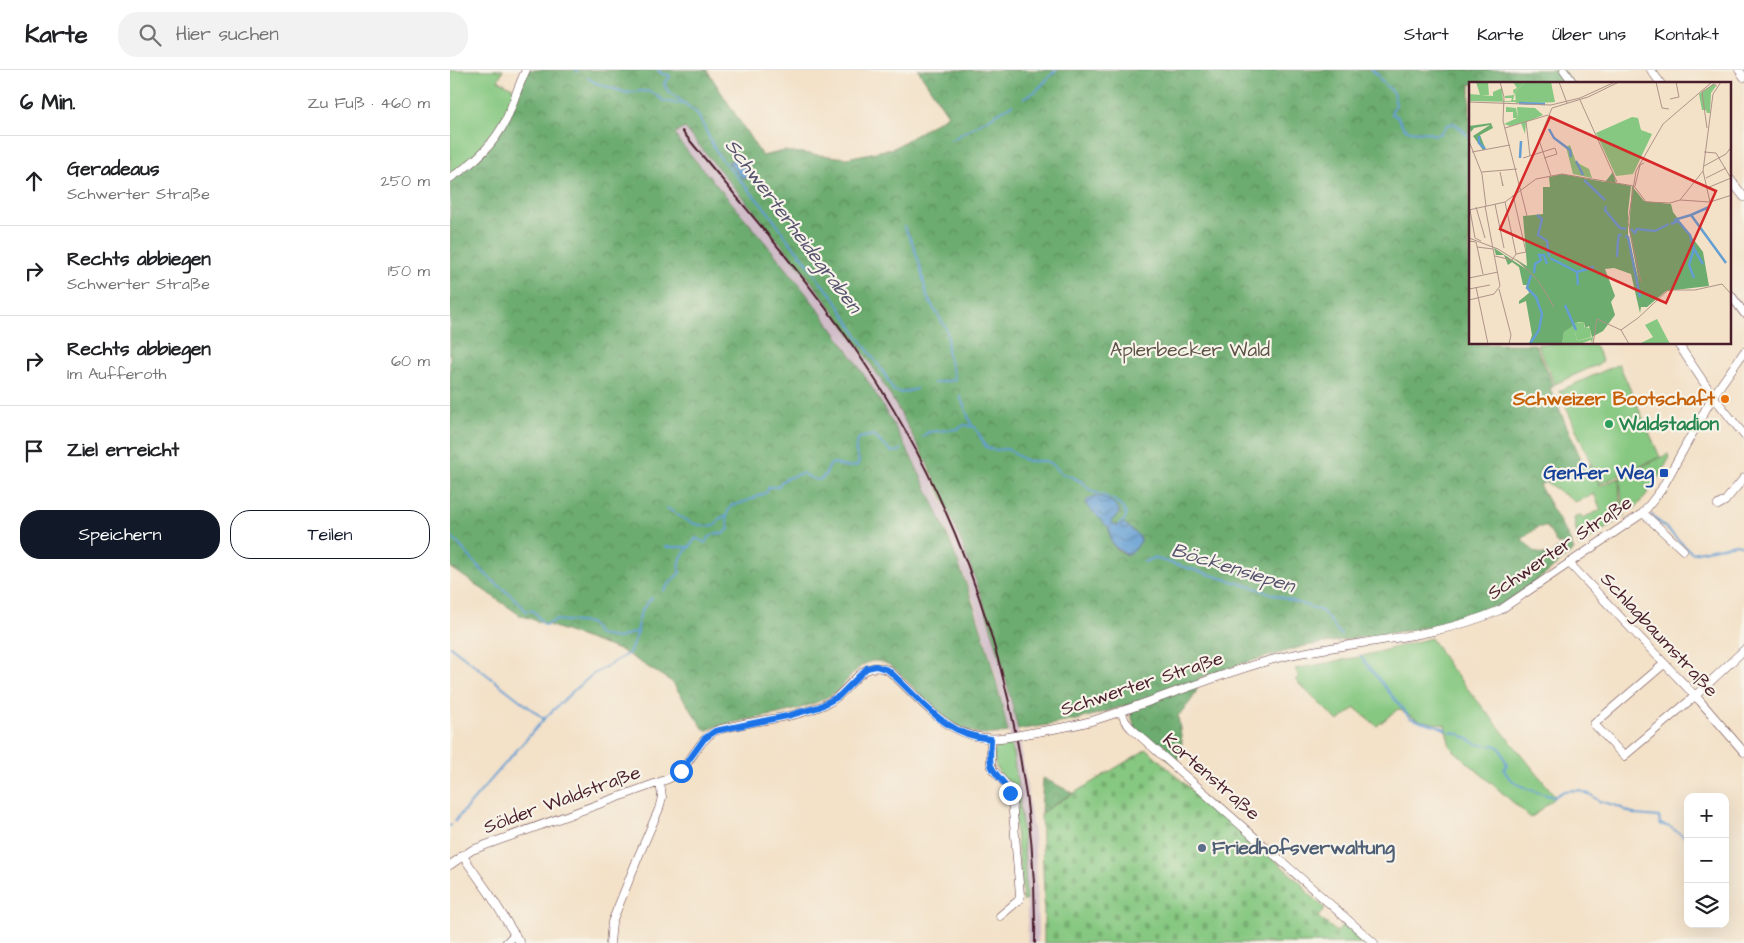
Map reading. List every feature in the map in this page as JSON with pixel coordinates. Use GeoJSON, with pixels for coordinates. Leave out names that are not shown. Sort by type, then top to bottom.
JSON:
{"type":"FeatureCollection","features":[{"type":"Feature","properties":{"kind":"street"},"geometry":{"type":"LineString","coordinates":[[450,178],[476,158],[494,140],[506,119],[526,70]]}},
{"type":"Feature","properties":{"kind":"street"},"geometry":{"type":"LineString","coordinates":[[1564,70],[1573,82]]}},
{"type":"Feature","properties":{"kind":"street"},"geometry":{"type":"LineString","coordinates":[[1651,70],[1660,82]]}},
{"type":"Feature","properties":{"kind":"street"},"geometry":{"type":"LineString","coordinates":[[1739,70],[1744,77]]}},
{"type":"Feature","properties":{"kind":"street"},"geometry":{"type":"LineString","coordinates":[[1732,182],[1744,198]]}},
{"type":"Feature","properties":{"kind":"street"},"geometry":{"type":"LineString","coordinates":[[1732,297],[1744,313]]}},
{"type":"Feature","properties":{"kind":"street"},"geometry":{"type":"LineString","coordinates":[[1679,345],[1713,396],[1744,435]]}},
{"type":"Feature","properties":{"kind":"street","name":"Schwerter Straße"},"geometry":{"type":"LineString","coordinates":[[660,782],[681,771],[704,739],[715,731],[787,716],[819,707],[844,692],[864,670],[876,666],[888,670],[952,728],[971,736],[991,739],[1079,724],[1121,712],[1202,681],[1277,658],[1451,627],[1500,610],[1643,513],[1661,490],[1713,396],[1744,352]]}},
{"type":"Feature","properties":{"kind":"street"},"geometry":{"type":"LineString","coordinates":[[1718,505],[1725,501],[1744,478]]}},
{"type":"Feature","properties":{"kind":"street"},"geometry":{"type":"LineString","coordinates":[[1643,513],[1683,550]]}},
{"type":"Feature","properties":{"kind":"street","name":"Schlagbaumstraße"},"geometry":{"type":"LineString","coordinates":[[1569,563],[1695,696],[1744,752]]}},
{"type":"Feature","properties":{"kind":"street"},"geometry":{"type":"LineString","coordinates":[[1664,664],[1594,724],[1624,756],[1695,696],[1744,650]]}},
{"type":"Feature","properties":{"kind":"street","name":"Kortenstraße"},"geometry":{"type":"LineString","coordinates":[[1121,712],[1131,728],[1301,876],[1309,886],[1374,943]]}},
{"type":"Feature","properties":{"kind":"street"},"geometry":{"type":"LineString","coordinates":[[991,739],[991,764],[993,770],[1007,785],[1012,800],[1020,895],[1019,900],[1000,916]]}},
{"type":"Feature","properties":{"kind":"street"},"geometry":{"type":"LineString","coordinates":[[610,943],[612,922],[659,809],[662,798],[660,782]]}},
{"type":"Feature","properties":{"kind":"street","name":"Sölder Waldstraße"},"geometry":{"type":"LineString","coordinates":[[450,865],[472,850],[660,782]]}},
{"type":"Feature","properties":{"kind":"street"},"geometry":{"type":"LineString","coordinates":[[462,856],[489,893],[520,943]]}},
{"type":"Feature","properties":{"kind":"street"},"geometry":{"type":"LineString","coordinates":[[506,943],[515,934]]}},
{"type":"Feature","properties":{"kind":"shaded area"},"geometry":{"type":"Polygon","coordinates":[[[685,128],[815,286],[852,337],[890,394],[916,443],[966,552],[998,648],[1020,740],[1034,835],[1038,943],[1028,943],[1025,855],[1017,778],[1011,742],[995,672],[974,602],[949,536],[903,441],[854,361],[816,307],[678,140],[675,134],[685,128]]]}},
{"type":"Feature","properties":{"kind":"green space"},"geometry":{"type":"Polygon","coordinates":[[[450,70],[503,70],[498,80],[516,90],[505,119],[485,148],[450,175],[450,70]]]}},
{"type":"Feature","properties":{"kind":"green space","name":"Aplerbecker Wald"},"geometry":{"type":"Polygon","coordinates":[[[527,70],[707,70],[762,156],[784,151],[847,158],[894,148],[948,115],[918,70],[1563,70],[1572,82],[1469,82],[1469,345],[1535,345],[1554,386],[1550,388],[1584,466],[1539,485],[1574,550],[1547,573],[1501,606],[1473,617],[1443,625],[1305,646],[1199,678],[1195,695],[1178,716],[1182,742],[1176,766],[1135,728],[1128,705],[1077,720],[1018,730],[996,643],[967,557],[932,474],[912,434],[868,359],[819,291],[685,128],[675,133],[678,140],[770,248],[835,332],[882,404],[907,448],[949,540],[967,587],[983,634],[1008,732],[976,733],[962,728],[938,712],[895,669],[879,661],[863,665],[831,695],[805,707],[718,726],[705,731],[672,682],[622,651],[520,615],[450,567],[450,179],[487,150],[527,70]],[[1119,514],[1106,524],[1113,545],[1125,555],[1133,552],[1141,541],[1140,537],[1124,523],[1117,525],[1111,521],[1119,514]],[[1538,527],[1522,539],[1535,552],[1553,557],[1554,551],[1563,546],[1561,543],[1558,545],[1547,527],[1538,527]]]}},
{"type":"Feature","properties":{"kind":"green space"},"geometry":{"type":"Polygon","coordinates":[[[1537,345],[1594,345],[1603,362],[1555,384],[1537,345]]]}},
{"type":"Feature","properties":{"kind":"green space","name":"Waldstadion"},"geometry":{"type":"Polygon","coordinates":[[[1619,364],[1660,457],[1600,484],[1559,391],[1619,364]]]}},
{"type":"Feature","properties":{"kind":"green space"},"geometry":{"type":"Polygon","coordinates":[[[1668,454],[1670,457],[1662,471],[1634,509],[1630,503],[1622,506],[1620,477],[1668,454]]]}},
{"type":"Feature","properties":{"kind":"green space"},"geometry":{"type":"Polygon","coordinates":[[[1590,464],[1600,486],[1619,478],[1620,507],[1625,515],[1579,547],[1574,518],[1581,515],[1582,518],[1601,510],[1594,494],[1575,502],[1546,482],[1590,464]]]}},
{"type":"Feature","properties":{"kind":"green space"},"geometry":{"type":"Polygon","coordinates":[[[1431,638],[1449,666],[1556,797],[1531,818],[1450,747],[1445,725],[1419,720],[1398,709],[1377,726],[1355,708],[1338,721],[1295,680],[1299,677],[1295,669],[1359,657],[1431,638]]]}},
{"type":"Feature","properties":{"kind":"green space"},"geometry":{"type":"Polygon","coordinates":[[[1011,742],[1022,821],[1026,901],[1023,901],[1012,791],[997,769],[994,759],[994,751],[998,746],[1011,742]]]}},
{"type":"Feature","properties":{"kind":"green space"},"geometry":{"type":"Polygon","coordinates":[[[1147,749],[1196,794],[1207,801],[1302,884],[1308,893],[1325,908],[1318,917],[1337,932],[1344,924],[1367,943],[1044,943],[1041,813],[1147,749]]]}},
{"type":"Feature","properties":{"kind":"green space"},"geometry":{"type":"Polygon","coordinates":[[[1043,778],[1073,793],[1041,813],[1043,778]]]}},
{"type":"Feature","properties":{"kind":"water"},"geometry":{"type":"Polygon","coordinates":[[[735,158],[749,168],[746,178],[742,178],[728,162],[735,158]]]}},
{"type":"Feature","properties":{"kind":"water","name":"Böckensiepen"},"geometry":{"type":"Polygon","coordinates":[[[1095,496],[1108,500],[1119,509],[1119,514],[1111,521],[1114,524],[1120,525],[1124,523],[1140,537],[1141,541],[1133,552],[1126,555],[1114,546],[1111,541],[1109,528],[1086,505],[1087,500],[1095,496]]]}},
{"type":"Feature","properties":{"kind":"waterway","name":"Schwerterheidegraben"},"geometry":{"type":"LineString","coordinates":[[658,70],[662,74],[669,75],[670,77],[664,83],[667,90],[697,113],[718,155],[769,213],[820,282],[832,295],[884,373],[893,390],[902,393],[916,389]]}},
{"type":"Feature","properties":{"kind":"waterway"},"geometry":{"type":"LineString","coordinates":[[1024,98],[1036,91],[1056,70]]}},
{"type":"Feature","properties":{"kind":"waterway"},"geometry":{"type":"LineString","coordinates":[[1372,70],[1393,92],[1396,105],[1392,110],[1392,114],[1398,117],[1405,129],[1435,135],[1441,133],[1447,125],[1454,123],[1469,136]]}},
{"type":"Feature","properties":{"kind":"waterway"},"geometry":{"type":"LineString","coordinates":[[588,78],[596,83],[627,93],[652,92],[664,101],[681,104]]}},
{"type":"Feature","properties":{"kind":"waterway"},"geometry":{"type":"LineString","coordinates":[[951,140],[1012,105]]}},
{"type":"Feature","properties":{"kind":"waterway"},"geometry":{"type":"LineString","coordinates":[[904,227],[913,244],[927,297],[946,328],[948,337],[947,350],[955,380],[934,383]]}},
{"type":"Feature","properties":{"kind":"waterway","name":"Schwerterheidegraben"},"geometry":{"type":"LineString","coordinates":[[960,396],[972,426]]}},
{"type":"Feature","properties":{"kind":"waterway","name":"Böckensiepen"},"geometry":{"type":"LineString","coordinates":[[923,437],[928,432],[958,429],[964,425],[975,427],[986,447],[994,450],[1007,449],[1029,461],[1045,461],[1052,464],[1062,474],[1082,482],[1091,491],[1115,501],[1123,508],[1126,514],[1125,520],[1119,526]]}},
{"type":"Feature","properties":{"kind":"waterway","name":"Böckensiepen"},"geometry":{"type":"LineString","coordinates":[[663,591],[680,572],[681,557],[696,538],[705,543],[708,538],[716,533],[723,534],[729,529],[727,516],[732,505],[740,504],[766,493],[769,487],[778,487],[785,479],[792,476],[802,473],[813,479],[820,480],[830,465],[834,463],[845,467],[857,466],[859,460],[856,446],[859,438],[874,435],[883,445],[891,450]]}},
{"type":"Feature","properties":{"kind":"waterway","name":"Böckensiepen"},"geometry":{"type":"LineString","coordinates":[[889,449],[892,452],[900,451],[901,449]]}},
{"type":"Feature","properties":{"kind":"waterway"},"geometry":{"type":"LineString","coordinates":[[667,508],[697,525],[704,526],[717,524],[719,519],[725,516]]}},
{"type":"Feature","properties":{"kind":"waterway"},"geometry":{"type":"LineString","coordinates":[[1652,515],[1692,553],[1736,544],[1744,546]]}},
{"type":"Feature","properties":{"kind":"waterway","name":"Böckensiepen"},"geometry":{"type":"LineString","coordinates":[[450,535],[485,574],[514,598],[526,611],[532,610],[545,625],[556,620],[590,623],[599,635],[618,638],[638,631],[641,613],[645,605],[652,598]]}},
{"type":"Feature","properties":{"kind":"waterway"},"geometry":{"type":"LineString","coordinates":[[665,547],[690,547]]}},
{"type":"Feature","properties":{"kind":"waterway","name":"Böckensiepen"},"geometry":{"type":"LineString","coordinates":[[1144,562],[1154,558],[1255,588],[1322,611],[1341,635]]}},
{"type":"Feature","properties":{"kind":"waterway"},"geometry":{"type":"LineString","coordinates":[[450,646],[544,719],[592,675],[629,653],[638,632]]}},
{"type":"Feature","properties":{"kind":"waterway","name":"Böckensiepen"},"geometry":{"type":"LineString","coordinates":[[1360,656],[1410,718],[1439,726],[1446,730]]}},
{"type":"Feature","properties":{"kind":"waterway"},"geometry":{"type":"LineString","coordinates":[[455,821],[544,719]]}},
{"type":"Feature","properties":{"kind":"waterway","name":"Böckensiepen"},"geometry":{"type":"LineString","coordinates":[[1451,732],[1477,744],[1486,745]]}},
{"type":"Feature","properties":{"kind":"waterway","name":"Böckensiepen"},"geometry":{"type":"LineString","coordinates":[[1490,746],[1494,745],[1500,748],[1507,765],[1504,769],[1507,775],[1525,788],[1554,797],[1564,791],[1578,790],[1591,795],[1599,801],[1617,806],[1636,815],[1659,817],[1660,824],[1670,827],[1686,838]]}},
{"type":"Feature","properties":{"kind":"railway"},"geometry":{"type":"LineString","coordinates":[[682,131],[771,238],[855,349],[897,415],[933,485],[965,558],[990,633],[1010,709],[1025,787],[1033,865],[1035,943]]}},
{"type":"Feature","properties":{"kind":"place","name":"Schweizer Bootschaft"},"geometry":{"type":"Point","coordinates":[1725,399]}},
{"type":"Feature","properties":{"kind":"place","name":"Waldstadion"},"geometry":{"type":"Point","coordinates":[1609,424]}},
{"type":"Feature","properties":{"kind":"place","name":"Genfer Weg"},"geometry":{"type":"Point","coordinates":[1664,473]}},
{"type":"Feature","properties":{"kind":"place","name":"Friedhofsverwaltung"},"geometry":{"type":"Point","coordinates":[1202,848]}},
{"type":"Feature","properties":{"kind":"route"},"geometry":{"type":"LineString","coordinates":[[681,771],[704,739],[715,731],[787,716],[819,707],[832,701],[844,692],[864,670],[876,666],[888,670],[952,728],[971,736],[991,739],[990,758],[993,770],[1007,785],[1010,793]]}}]}
